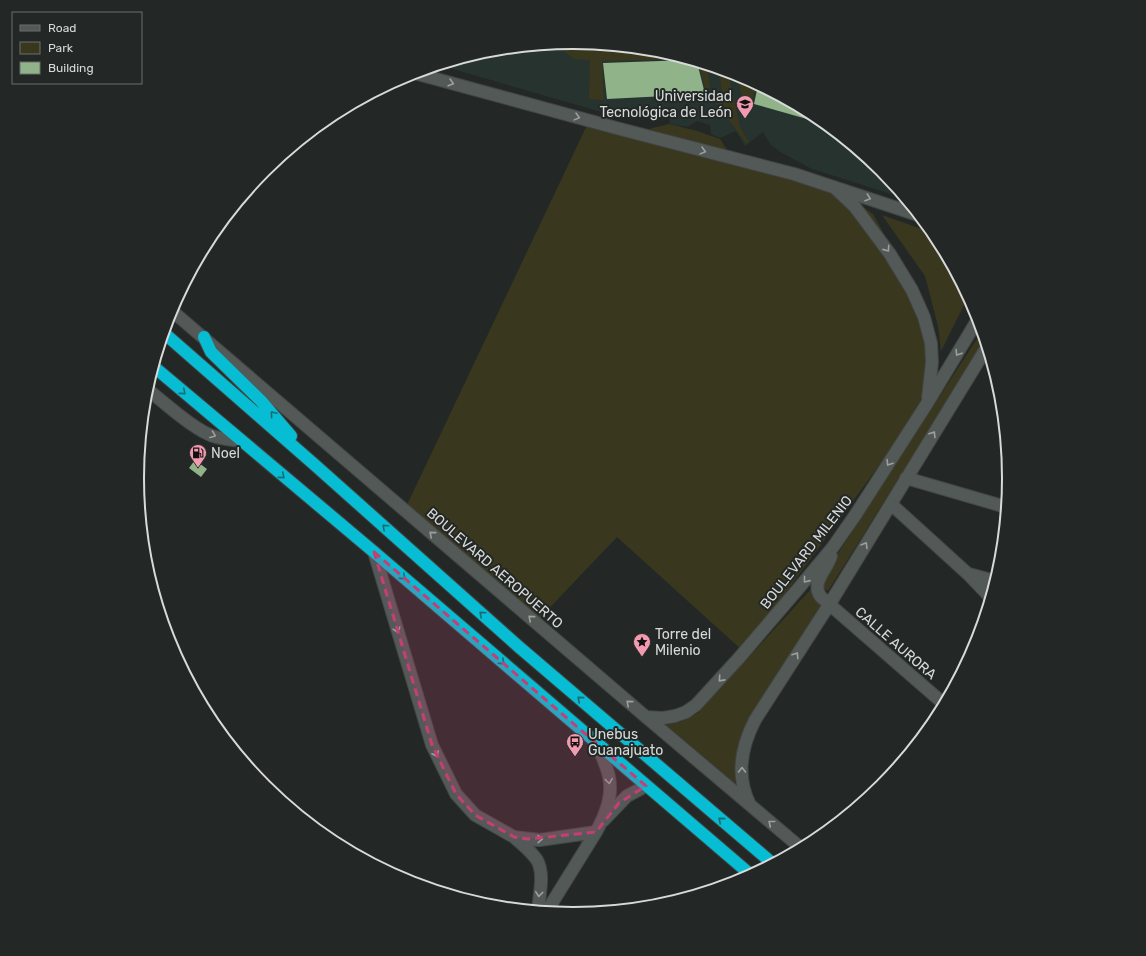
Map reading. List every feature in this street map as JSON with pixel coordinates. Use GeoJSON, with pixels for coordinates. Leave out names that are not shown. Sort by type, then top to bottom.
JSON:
{"type":"FeatureCollection","features":[{"type":"Feature","properties":{"kind":"highway"},"geometry":{"type":"LineString","coordinates":[[168,337],[519,647],[769,860]]}},
{"type":"Feature","properties":{"kind":"highway"},"geometry":{"type":"LineString","coordinates":[[204,338],[211,352],[261,401],[316,466]]}},
{"type":"Feature","properties":{"kind":"highway"},"geometry":{"type":"LineString","coordinates":[[158,370],[240,441],[374,552],[746,870]]}},
{"type":"Feature","properties":{"kind":"street"},"geometry":{"type":"LineString","coordinates":[[425,76],[794,174],[909,212]]}},
{"type":"Feature","properties":{"kind":"street"},"geometry":{"type":"LineString","coordinates":[[835,187],[856,207],[890,254],[912,290],[924,317],[931,343],[932,362],[928,402]]}},
{"type":"Feature","properties":{"kind":"street","name":"BOULEVARD AEROPUERTO"},"geometry":{"type":"LineString","coordinates":[[177,315],[796,844]]}},
{"type":"Feature","properties":{"kind":"street","name":"BOULEVARD MILENIO"},"geometry":{"type":"LineString","coordinates":[[646,717],[675,716],[686,712],[696,705],[753,643],[833,546],[856,514],[928,402],[974,326]]}},
{"type":"Feature","properties":{"kind":"street"},"geometry":{"type":"LineString","coordinates":[[752,807],[747,798],[742,777],[742,758],[748,734],[761,709],[829,605],[983,353]]}},
{"type":"Feature","properties":{"kind":"street"},"geometry":{"type":"LineString","coordinates":[[152,394],[193,425],[205,432],[215,437],[240,441]]}},
{"type":"Feature","properties":{"kind":"street"},"geometry":{"type":"LineString","coordinates":[[906,478],[1001,506]]}},
{"type":"Feature","properties":{"kind":"street"},"geometry":{"type":"LineString","coordinates":[[891,504],[968,574],[986,593]]}},
{"type":"Feature","properties":{"kind":"street","name":"CALLE AURORA"},"geometry":{"type":"LineString","coordinates":[[833,546],[829,563],[817,584],[818,594],[940,701]]}},
{"type":"Feature","properties":{"kind":"street"},"geometry":{"type":"LineString","coordinates":[[374,552],[432,745],[443,769],[456,794],[474,815],[514,837],[529,850],[538,863],[541,879],[538,905]]}},
{"type":"Feature","properties":{"kind":"street"},"geometry":{"type":"LineString","coordinates":[[968,574],[989,580]]}},
{"type":"Feature","properties":{"kind":"street"},"geometry":{"type":"LineString","coordinates":[[597,744],[609,777],[610,787],[608,802],[599,827]]}},
{"type":"Feature","properties":{"kind":"street"},"geometry":{"type":"LineString","coordinates":[[551,906],[599,827],[627,796],[646,786]]}},
{"type":"Feature","properties":{"kind":"street"},"geometry":{"type":"LineString","coordinates":[[514,837],[540,840],[599,827]]}},
{"type":"Feature","properties":{"kind":"highlighted area"},"geometry":{"type":"Polygon","coordinates":[[[374,552],[646,786],[619,803],[596,832],[528,839],[514,837],[475,815],[456,794],[432,745],[374,552]]]}},
{"type":"Feature","properties":{"kind":"shaded area","name":"Universidad Tecnológica de León"},"geometry":{"type":"Polygon","coordinates":[[[573,49],[629,53],[657,57],[684,64],[737,82],[788,106],[811,121],[856,155],[896,196],[812,169],[782,153],[771,145],[763,132],[745,146],[736,131],[720,138],[711,134],[710,125],[697,121],[688,127],[670,124],[668,109],[615,114],[598,111],[449,68],[489,57],[545,50],[573,49]]]}},
{"type":"Feature","properties":{"kind":"green space"},"geometry":{"type":"Polygon","coordinates":[[[562,49],[601,50],[667,59],[602,61],[604,100],[589,99],[590,60],[574,59],[562,49]]]}},
{"type":"Feature","properties":{"kind":"green space"},"geometry":{"type":"Polygon","coordinates":[[[700,69],[708,71],[710,87],[706,91],[700,69]]]}},
{"type":"Feature","properties":{"kind":"green space"},"geometry":{"type":"Polygon","coordinates":[[[720,75],[730,79],[740,127],[749,142],[746,143],[716,103],[722,92],[720,75]]]}},
{"type":"Feature","properties":{"kind":"green space"},"geometry":{"type":"Polygon","coordinates":[[[739,83],[755,90],[751,104],[742,99],[739,83]]]}},
{"type":"Feature","properties":{"kind":"green space"},"geometry":{"type":"Polygon","coordinates":[[[590,119],[835,187],[873,214],[919,298],[932,345],[930,396],[743,651],[617,537],[537,621],[405,509],[590,119]]]}},
{"type":"Feature","properties":{"kind":"green space"},"geometry":{"type":"Polygon","coordinates":[[[669,124],[720,139],[729,153],[649,129],[669,124]]]}},
{"type":"Feature","properties":{"kind":"green space"},"geometry":{"type":"Polygon","coordinates":[[[882,215],[922,229],[945,264],[958,288],[965,304],[941,351],[938,326],[925,276],[882,215]]]}},
{"type":"Feature","properties":{"kind":"green space"},"geometry":{"type":"Polygon","coordinates":[[[978,337],[981,347],[828,591],[823,588],[822,578],[978,337]]]}},
{"type":"Feature","properties":{"kind":"green space"},"geometry":{"type":"Polygon","coordinates":[[[811,589],[821,606],[747,728],[735,783],[666,725],[680,722],[698,713],[811,589]]]}},
{"type":"Feature","properties":{"kind":"building"},"geometry":{"type":"Polygon","coordinates":[[[671,61],[699,68],[705,94],[607,99],[603,63],[671,61]]]}},
{"type":"Feature","properties":{"kind":"building"},"geometry":{"type":"Polygon","coordinates":[[[757,90],[788,106],[809,120],[754,104],[757,90]]]}},
{"type":"Feature","properties":{"kind":"building","name":"Noel"},"geometry":{"type":"Polygon","coordinates":[[[195,460],[207,469],[201,477],[189,468],[195,460]]]}},
{"type":"Feature","properties":{"kind":"place","name":"Universidad Tecnológica de León"},"geometry":{"type":"Point","coordinates":[745,119]}},
{"type":"Feature","properties":{"kind":"place","name":"Noel"},"geometry":{"type":"Point","coordinates":[198,468]}},
{"type":"Feature","properties":{"kind":"place","name":"Torre del Milenio"},"geometry":{"type":"Point","coordinates":[642,657]}},
{"type":"Feature","properties":{"kind":"place","name":"Unebus Guanajuato"},"geometry":{"type":"Point","coordinates":[575,757]}}]}
